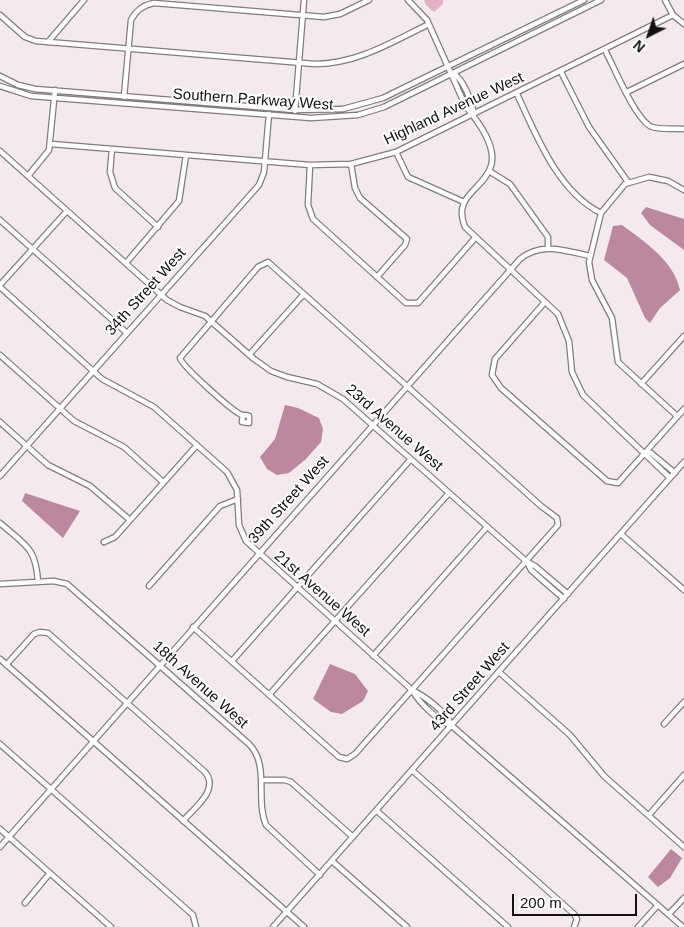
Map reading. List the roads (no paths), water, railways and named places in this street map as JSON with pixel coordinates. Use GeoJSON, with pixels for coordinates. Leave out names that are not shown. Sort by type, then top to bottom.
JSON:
{"type":"FeatureCollection","features":[{"type":"Feature","properties":{"kind":"street"},"geometry":{"type":"LineString","coordinates":[[48,42],[83,0]]}},
{"type":"Feature","properties":{"kind":"street"},"geometry":{"type":"LineString","coordinates":[[294,117],[304,0]]}},
{"type":"Feature","properties":{"kind":"street"},"geometry":{"type":"LineString","coordinates":[[124,103],[131,20],[138,10],[152,4],[176,3],[331,16],[369,0]]}},
{"type":"Feature","properties":{"kind":"street"},"geometry":{"type":"LineString","coordinates":[[408,0],[420,11],[429,24],[453,73],[459,78],[472,104],[474,115],[490,149],[492,161],[489,171],[464,202],[462,212],[463,223],[475,238],[558,314],[565,328],[572,372],[580,390],[589,402],[646,452],[648,457],[670,478]]}},
{"type":"Feature","properties":{"kind":"street","name":"Southern Parkway West"},"geometry":{"type":"LineString","coordinates":[[0,76],[23,87],[295,110],[332,110],[361,106],[383,98],[584,0]]}},
{"type":"Feature","properties":{"kind":"street","name":"Southern Parkway West"},"geometry":{"type":"LineString","coordinates":[[0,86],[18,93],[54,98],[294,117],[329,119],[364,114],[384,107],[601,0]]}},
{"type":"Feature","properties":{"kind":"street"},"geometry":{"type":"LineString","coordinates":[[665,0],[673,15],[684,24]]}},
{"type":"Feature","properties":{"kind":"street"},"geometry":{"type":"LineString","coordinates":[[0,14],[25,37],[34,41],[328,64],[351,60],[429,24]]}},
{"type":"Feature","properties":{"kind":"street","name":"Highland Avenue West"},"geometry":{"type":"LineString","coordinates":[[51,144],[264,162],[310,165],[351,164],[396,152],[517,94],[673,15]]}},
{"type":"Feature","properties":{"kind":"street"},"geometry":{"type":"LineString","coordinates":[[605,50],[626,92],[639,114],[649,126],[684,129]]}},
{"type":"Feature","properties":{"kind":"street"},"geometry":{"type":"LineString","coordinates":[[626,92],[684,64]]}},
{"type":"Feature","properties":{"kind":"street"},"geometry":{"type":"LineString","coordinates":[[561,72],[589,127],[628,182]]}},
{"type":"Feature","properties":{"kind":"street"},"geometry":{"type":"LineString","coordinates":[[28,176],[47,154],[51,144],[55,90]]}},
{"type":"Feature","properties":{"kind":"street"},"geometry":{"type":"LineString","coordinates":[[517,94],[538,137],[559,172],[579,198],[601,213]]}},
{"type":"Feature","properties":{"kind":"street","name":"34th Street West"},"geometry":{"type":"LineString","coordinates":[[0,476],[259,185],[263,177],[270,108]]}},
{"type":"Feature","properties":{"kind":"street"},"geometry":{"type":"LineString","coordinates":[[112,149],[110,172],[116,188],[158,227]]}},
{"type":"Feature","properties":{"kind":"street","name":"23rd Avenue West"},"geometry":{"type":"LineString","coordinates":[[0,151],[161,295],[175,305],[198,312],[249,355],[278,374],[329,390],[343,399],[526,561],[535,566],[568,594]]}},
{"type":"Feature","properties":{"kind":"street"},"geometry":{"type":"LineString","coordinates":[[396,152],[408,177],[464,202]]}},
{"type":"Feature","properties":{"kind":"street"},"geometry":{"type":"LineString","coordinates":[[126,263],[180,201],[186,155]]}},
{"type":"Feature","properties":{"kind":"street"},"geometry":{"type":"LineString","coordinates":[[351,164],[355,188],[360,198],[407,239],[405,245],[377,277]]}},
{"type":"Feature","properties":{"kind":"street"},"geometry":{"type":"LineString","coordinates":[[310,165],[308,205],[313,219],[406,303],[418,303],[475,238]]}},
{"type":"Feature","properties":{"kind":"street"},"geometry":{"type":"LineString","coordinates":[[489,171],[510,184],[549,239],[548,248],[590,256]]}},
{"type":"Feature","properties":{"kind":"street"},"geometry":{"type":"LineString","coordinates":[[677,416],[618,362],[612,318],[590,274],[590,256],[601,213],[611,199],[628,182],[644,177],[656,178],[684,190]]}},
{"type":"Feature","properties":{"kind":"street"},"geometry":{"type":"LineString","coordinates":[[0,286],[67,211]]}},
{"type":"Feature","properties":{"kind":"street"},"geometry":{"type":"LineString","coordinates":[[0,220],[127,333]]}},
{"type":"Feature","properties":{"kind":"street","name":"39th Street West"},"geometry":{"type":"LineString","coordinates":[[0,847],[126,702],[510,270],[530,252],[548,248]]}},
{"type":"Feature","properties":{"kind":"street"},"geometry":{"type":"LineString","coordinates":[[193,627],[339,757],[347,759],[355,754],[412,690],[558,522],[557,518],[541,506],[271,264],[266,262],[211,321],[180,358],[184,366],[243,415]]}},
{"type":"Feature","properties":{"kind":"street","name":"21st Avenue West"},"geometry":{"type":"LineString","coordinates":[[0,286],[108,383],[133,394],[154,407],[230,475],[237,490],[241,532],[246,541],[258,554],[412,690],[424,705],[445,723],[452,726],[622,876],[683,927]]}},
{"type":"Feature","properties":{"kind":"street"},"geometry":{"type":"LineString","coordinates":[[249,355],[303,294]]}},
{"type":"Feature","properties":{"kind":"street"},"geometry":{"type":"LineString","coordinates":[[545,302],[495,359],[492,372],[502,388],[607,481],[614,483],[623,477],[684,409]]}},
{"type":"Feature","properties":{"kind":"street"},"geometry":{"type":"LineString","coordinates":[[641,384],[684,336]]}},
{"type":"Feature","properties":{"kind":"street"},"geometry":{"type":"LineString","coordinates":[[0,355],[81,426],[124,447],[163,482]]}},
{"type":"Feature","properties":{"kind":"street"},"geometry":{"type":"LineString","coordinates":[[0,422],[56,470],[90,486],[130,520]]}},
{"type":"Feature","properties":{"kind":"street"},"geometry":{"type":"LineString","coordinates":[[104,542],[115,536],[197,445]]}},
{"type":"Feature","properties":{"kind":"street"},"geometry":{"type":"LineString","coordinates":[[646,452],[651,453],[675,473]]}},
{"type":"Feature","properties":{"kind":"street"},"geometry":{"type":"LineString","coordinates":[[232,661],[411,459]]}},
{"type":"Feature","properties":{"kind":"street","name":"43rd Street West"},"geometry":{"type":"LineString","coordinates":[[273,927],[622,535],[684,462]]}},
{"type":"Feature","properties":{"kind":"street"},"geometry":{"type":"LineString","coordinates":[[269,695],[449,493]]}},
{"type":"Feature","properties":{"kind":"street"},"geometry":{"type":"LineString","coordinates":[[150,586],[220,506],[238,499]]}},
{"type":"Feature","properties":{"kind":"street"},"geometry":{"type":"LineString","coordinates":[[0,523],[34,554],[38,582]]}},
{"type":"Feature","properties":{"kind":"street"},"geometry":{"type":"LineString","coordinates":[[373,656],[487,527]]}},
{"type":"Feature","properties":{"kind":"street"},"geometry":{"type":"LineString","coordinates":[[622,535],[684,590]]}},
{"type":"Feature","properties":{"kind":"street","name":"23rd Avenue West"},"geometry":{"type":"LineString","coordinates":[[526,561],[531,570],[564,599]]}},
{"type":"Feature","properties":{"kind":"street","name":"18th Avenue West"},"geometry":{"type":"LineString","coordinates":[[0,584],[38,582],[60,582],[67,584],[254,749],[259,759],[263,813],[266,825],[320,875]]}},
{"type":"Feature","properties":{"kind":"street"},"geometry":{"type":"LineString","coordinates":[[6,665],[34,634],[46,632],[126,702],[210,778],[210,790],[183,821]]}},
{"type":"Feature","properties":{"kind":"street"},"geometry":{"type":"LineString","coordinates":[[0,659],[304,927]]}},
{"type":"Feature","properties":{"kind":"street"},"geometry":{"type":"LineString","coordinates":[[499,672],[570,735],[596,768],[684,847]]}},
{"type":"Feature","properties":{"kind":"street"},"geometry":{"type":"LineString","coordinates":[[664,724],[684,702]]}},
{"type":"Feature","properties":{"kind":"street"},"geometry":{"type":"LineString","coordinates":[[0,744],[193,916],[196,927]]}},
{"type":"Feature","properties":{"kind":"street"},"geometry":{"type":"LineString","coordinates":[[412,771],[574,914],[577,921],[574,927]]}},
{"type":"Feature","properties":{"kind":"street"},"geometry":{"type":"LineString","coordinates":[[649,815],[684,775]]}},
{"type":"Feature","properties":{"kind":"street"},"geometry":{"type":"LineString","coordinates":[[261,780],[285,780],[291,782],[353,837]]}},
{"type":"Feature","properties":{"kind":"street"},"geometry":{"type":"LineString","coordinates":[[377,811],[508,927]]}},
{"type":"Feature","properties":{"kind":"street"},"geometry":{"type":"LineString","coordinates":[[0,829],[111,927]]}},
{"type":"Feature","properties":{"kind":"street"},"geometry":{"type":"LineString","coordinates":[[332,861],[407,927]]}},
{"type":"Feature","properties":{"kind":"street"},"geometry":{"type":"LineString","coordinates":[[25,903],[50,873]]}},
{"type":"Feature","properties":{"kind":"street"},"geometry":{"type":"LineString","coordinates":[[669,914],[684,898]]}},
{"type":"Feature","properties":{"kind":"street"},"geometry":{"type":"LineString","coordinates":[[638,927],[658,905]]}}]}
